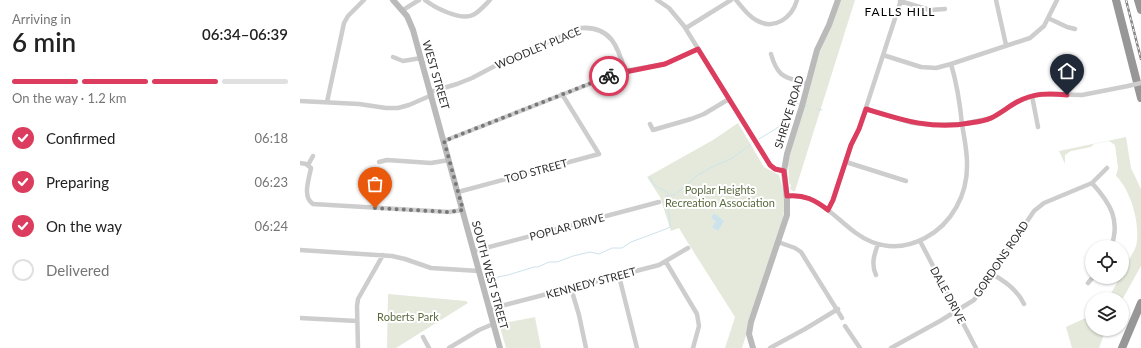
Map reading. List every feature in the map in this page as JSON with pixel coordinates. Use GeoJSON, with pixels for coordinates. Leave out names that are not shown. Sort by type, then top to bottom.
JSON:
{"type":"FeatureCollection","features":[{"type":"Feature","properties":{"kind":"highway"},"geometry":{"type":"LineString","coordinates":[[1116,0],[1141,98]]}},
{"type":"Feature","properties":{"kind":"highway"},"geometry":{"type":"LineString","coordinates":[[1138,0],[1141,10]]}},
{"type":"Feature","properties":{"kind":"highway"},"geometry":{"type":"LineString","coordinates":[[1129,334],[1141,303]]}},
{"type":"Feature","properties":{"kind":"highway"},"geometry":{"type":"LineString","coordinates":[[1122,348],[1128,336]]}},
{"type":"Feature","properties":{"kind":"highway"},"geometry":{"type":"LineString","coordinates":[[1126,348],[1129,336]]}},
{"type":"Feature","properties":{"kind":"main road","name":"WEST STREET"},"geometry":{"type":"LineString","coordinates":[[393,0],[403,10],[413,30],[449,160]]}},
{"type":"Feature","properties":{"kind":"main road","name":"SHREVE ROAD"},"geometry":{"type":"LineString","coordinates":[[753,348],[750,339],[750,330],[787,215],[787,196],[784,171],[788,148],[817,50],[829,25],[838,0]]}},
{"type":"Feature","properties":{"kind":"main road","name":"SOUTH WEST STREET"},"geometry":{"type":"LineString","coordinates":[[449,160],[500,348]]}},
{"type":"Feature","properties":{"kind":"street"},"geometry":{"type":"LineString","coordinates":[[327,102],[344,23],[348,16],[364,0]]}},
{"type":"Feature","properties":{"kind":"street"},"geometry":{"type":"LineString","coordinates":[[403,10],[418,0]]}},
{"type":"Feature","properties":{"kind":"street"},"geometry":{"type":"LineString","coordinates":[[425,0],[434,6],[463,17],[475,14],[490,0]]}},
{"type":"Feature","properties":{"kind":"street"},"geometry":{"type":"LineString","coordinates":[[657,0],[675,14],[686,28],[770,165],[775,169],[784,171]]}},
{"type":"Feature","properties":{"kind":"street"},"geometry":{"type":"LineString","coordinates":[[686,28],[731,0]]}},
{"type":"Feature","properties":{"kind":"street"},"geometry":{"type":"LineString","coordinates":[[736,0],[756,20],[765,24],[780,22],[789,16],[797,0]]}},
{"type":"Feature","properties":{"kind":"street"},"geometry":{"type":"LineString","coordinates":[[996,0],[1006,45]]}},
{"type":"Feature","properties":{"kind":"street"},"geometry":{"type":"LineString","coordinates":[[883,55],[921,67],[936,68],[951,64],[1024,40],[1035,34],[1044,26],[1057,0]]}},
{"type":"Feature","properties":{"kind":"street"},"geometry":{"type":"LineString","coordinates":[[828,210],[833,200],[851,145],[859,129],[866,109],[900,1],[930,10],[945,9]]}},
{"type":"Feature","properties":{"kind":"street"},"geometry":{"type":"LineString","coordinates":[[1048,18],[1075,29]]}},
{"type":"Feature","properties":{"kind":"street","name":"WOODLEY PLACE"},"geometry":{"type":"LineString","coordinates":[[300,100],[359,104],[386,108],[409,106],[431,94],[472,78],[508,58],[581,28],[588,27],[597,29],[610,37],[619,51],[625,72]]}},
{"type":"Feature","properties":{"kind":"street"},"geometry":{"type":"LineString","coordinates":[[444,141],[562,94],[625,72],[665,64],[698,49]]}},
{"type":"Feature","properties":{"kind":"street"},"geometry":{"type":"LineString","coordinates":[[771,54],[774,66],[779,73],[787,78],[808,84]]}},
{"type":"Feature","properties":{"kind":"street"},"geometry":{"type":"LineString","coordinates":[[393,57],[403,61],[421,58]]}},
{"type":"Feature","properties":{"kind":"street"},"geometry":{"type":"LineString","coordinates":[[787,196],[798,195],[807,197],[828,210],[855,233],[878,244],[897,247],[911,244],[920,241],[938,230],[954,211],[962,195],[966,181],[967,164],[958,90],[951,64]]}},
{"type":"Feature","properties":{"kind":"street"},"geometry":{"type":"LineString","coordinates":[[866,109],[914,123],[933,125],[962,124],[992,118],[1018,101],[1032,96],[1053,93],[1082,95],[1141,83]]}},
{"type":"Feature","properties":{"kind":"street","name":"TOD STREET"},"geometry":{"type":"LineString","coordinates":[[458,192],[599,154],[562,94]]}},
{"type":"Feature","properties":{"kind":"street"},"geometry":{"type":"LineString","coordinates":[[1032,96],[1038,127]]}},
{"type":"Feature","properties":{"kind":"street"},"geometry":{"type":"LineString","coordinates":[[650,124],[653,130],[691,119],[704,114],[729,99]]}},
{"type":"Feature","properties":{"kind":"street"},"geometry":{"type":"LineString","coordinates":[[308,165],[313,156]]}},
{"type":"Feature","properties":{"kind":"street"},"geometry":{"type":"LineString","coordinates":[[379,162],[387,160],[431,163],[449,160]]}},
{"type":"Feature","properties":{"kind":"street"},"geometry":{"type":"LineString","coordinates":[[846,162],[906,181]]}},
{"type":"Feature","properties":{"kind":"street"},"geometry":{"type":"LineString","coordinates":[[300,163],[308,165],[311,168],[307,196],[309,201],[313,204],[449,212],[463,210]]}},
{"type":"Feature","properties":{"kind":"street","name":"GORDONS ROAD"},"geometry":{"type":"LineString","coordinates":[[891,348],[974,300],[1038,207],[1055,198],[1092,183],[1107,168]]}},
{"type":"Feature","properties":{"kind":"street"},"geometry":{"type":"LineString","coordinates":[[1092,183],[1109,206],[1114,219],[1115,230],[1113,240]]}},
{"type":"Feature","properties":{"kind":"street","name":"POPLAR DRIVE"},"geometry":{"type":"LineString","coordinates":[[474,251],[660,202]]}},
{"type":"Feature","properties":{"kind":"street","name":"DALE DRIVE"},"geometry":{"type":"LineString","coordinates":[[920,241],[976,348]]}},
{"type":"Feature","properties":{"kind":"street"},"geometry":{"type":"LineString","coordinates":[[778,242],[795,248],[801,252],[838,309],[842,318]]}},
{"type":"Feature","properties":{"kind":"street"},"geometry":{"type":"LineString","coordinates":[[876,275],[873,262],[878,244]]}},
{"type":"Feature","properties":{"kind":"street","name":"KENNEDY STREET"},"geometry":{"type":"LineString","coordinates":[[490,309],[619,276],[666,262],[688,248]]}},
{"type":"Feature","properties":{"kind":"street"},"geometry":{"type":"LineString","coordinates":[[300,250],[383,255],[399,257],[431,268],[479,271]]}},
{"type":"Feature","properties":{"kind":"street"},"geometry":{"type":"LineString","coordinates":[[358,348],[358,299],[383,255]]}},
{"type":"Feature","properties":{"kind":"street"},"geometry":{"type":"LineString","coordinates":[[666,262],[697,314],[699,326],[693,348]]}},
{"type":"Feature","properties":{"kind":"street"},"geometry":{"type":"LineString","coordinates":[[992,274],[1012,288],[1024,304]]}},
{"type":"Feature","properties":{"kind":"street"},"geometry":{"type":"LineString","coordinates":[[619,276],[637,348]]}},
{"type":"Feature","properties":{"kind":"street"},"geometry":{"type":"LineString","coordinates":[[571,288],[579,315],[586,348]]}},
{"type":"Feature","properties":{"kind":"street"},"geometry":{"type":"LineString","coordinates":[[770,348],[838,309]]}},
{"type":"Feature","properties":{"kind":"street"},"geometry":{"type":"LineString","coordinates":[[300,318],[357,321]]}},
{"type":"Feature","properties":{"kind":"street"},"geometry":{"type":"LineString","coordinates":[[449,348],[479,330],[493,324]]}},
{"type":"Feature","properties":{"kind":"street"},"geometry":{"type":"LineString","coordinates":[[845,326],[860,348]]}},
{"type":"Feature","properties":{"kind":"street"},"geometry":{"type":"LineString","coordinates":[[423,337],[429,348]]}},
{"type":"Feature","properties":{"kind":"street"},"geometry":{"type":"LineString","coordinates":[[779,343],[784,348]]}},
{"type":"Feature","properties":{"kind":"green space"},"geometry":{"type":"Polygon","coordinates":[[[840,0],[855,0],[795,191],[793,191],[790,189],[791,185],[789,183],[788,161],[816,58],[840,0]]]}},
{"type":"Feature","properties":{"kind":"green space","name":"Poplar Heights Recreation Association"},"geometry":{"type":"Polygon","coordinates":[[[738,123],[764,167],[779,175],[783,192],[784,207],[783,219],[742,348],[725,348],[735,317],[679,228],[671,231],[660,197],[647,177],[713,140],[738,123]]]}},
{"type":"Feature","properties":{"kind":"green space"},"geometry":{"type":"Polygon","coordinates":[[[1126,137],[1131,168],[1141,189],[1141,266],[1126,292],[1112,292],[1116,284],[1129,284],[1129,261],[1135,250],[1137,229],[1134,209],[1126,190],[1116,176],[1118,168],[1115,145],[1109,141],[1094,144],[1091,147],[1071,151],[1065,155],[1065,164],[1059,151],[1126,137]]]}},
{"type":"Feature","properties":{"kind":"green space","name":"Roberts Park"},"geometry":{"type":"Polygon","coordinates":[[[388,294],[466,301],[468,303],[396,348],[387,348],[388,294]]]}},
{"type":"Feature","properties":{"kind":"green space"},"geometry":{"type":"Polygon","coordinates":[[[535,317],[541,348],[506,348],[499,324],[535,317]]]}},
{"type":"Feature","properties":{"kind":"green space"},"geometry":{"type":"Polygon","coordinates":[[[1085,318],[1085,336],[1103,336],[1099,348],[1072,348],[1066,327],[1085,318]]]}},
{"type":"Feature","properties":{"kind":"water","name":"Poplar Heights Recreation Association"},"geometry":{"type":"Polygon","coordinates":[[[714,213],[724,221],[718,231],[712,227],[716,221],[711,218],[714,213]]]}},
{"type":"Feature","properties":{"kind":"waterway"},"geometry":{"type":"LineString","coordinates":[[759,139],[790,118],[794,105],[796,103],[799,104]]}},
{"type":"Feature","properties":{"kind":"waterway"},"geometry":{"type":"LineString","coordinates":[[817,109],[822,110]]}},
{"type":"Feature","properties":{"kind":"waterway"},"geometry":{"type":"LineString","coordinates":[[490,288],[498,277],[590,252],[599,254],[612,248],[622,248],[631,242],[670,227],[670,216],[665,202],[665,197],[668,195],[675,195],[698,175],[731,159],[751,144]]}},
{"type":"Feature","properties":{"kind":"waterway"},"geometry":{"type":"LineString","coordinates":[[651,177],[654,185],[668,193]]}},
{"type":"Feature","properties":{"kind":"railway"},"geometry":{"type":"LineString","coordinates":[[1126,0],[1141,59]]}},
{"type":"Feature","properties":{"kind":"way so far"},"geometry":{"type":"LineString","coordinates":[[375,208],[449,212],[463,210],[444,141],[609,76]]}},
{"type":"Feature","properties":{"kind":"district","name":"FALLS HILL"},"geometry":{"type":"Point","coordinates":[900,12]}},
{"type":"Feature","properties":{"kind":"route"},"geometry":{"type":"LineString","coordinates":[[609,76],[665,64],[698,49],[770,165],[775,169],[784,171],[787,196],[798,195],[807,197],[821,204],[828,210],[831,206],[851,145],[857,135],[866,109],[914,123],[949,125],[987,120],[1018,101],[1039,94],[1053,93],[1067,95]]}}]}
